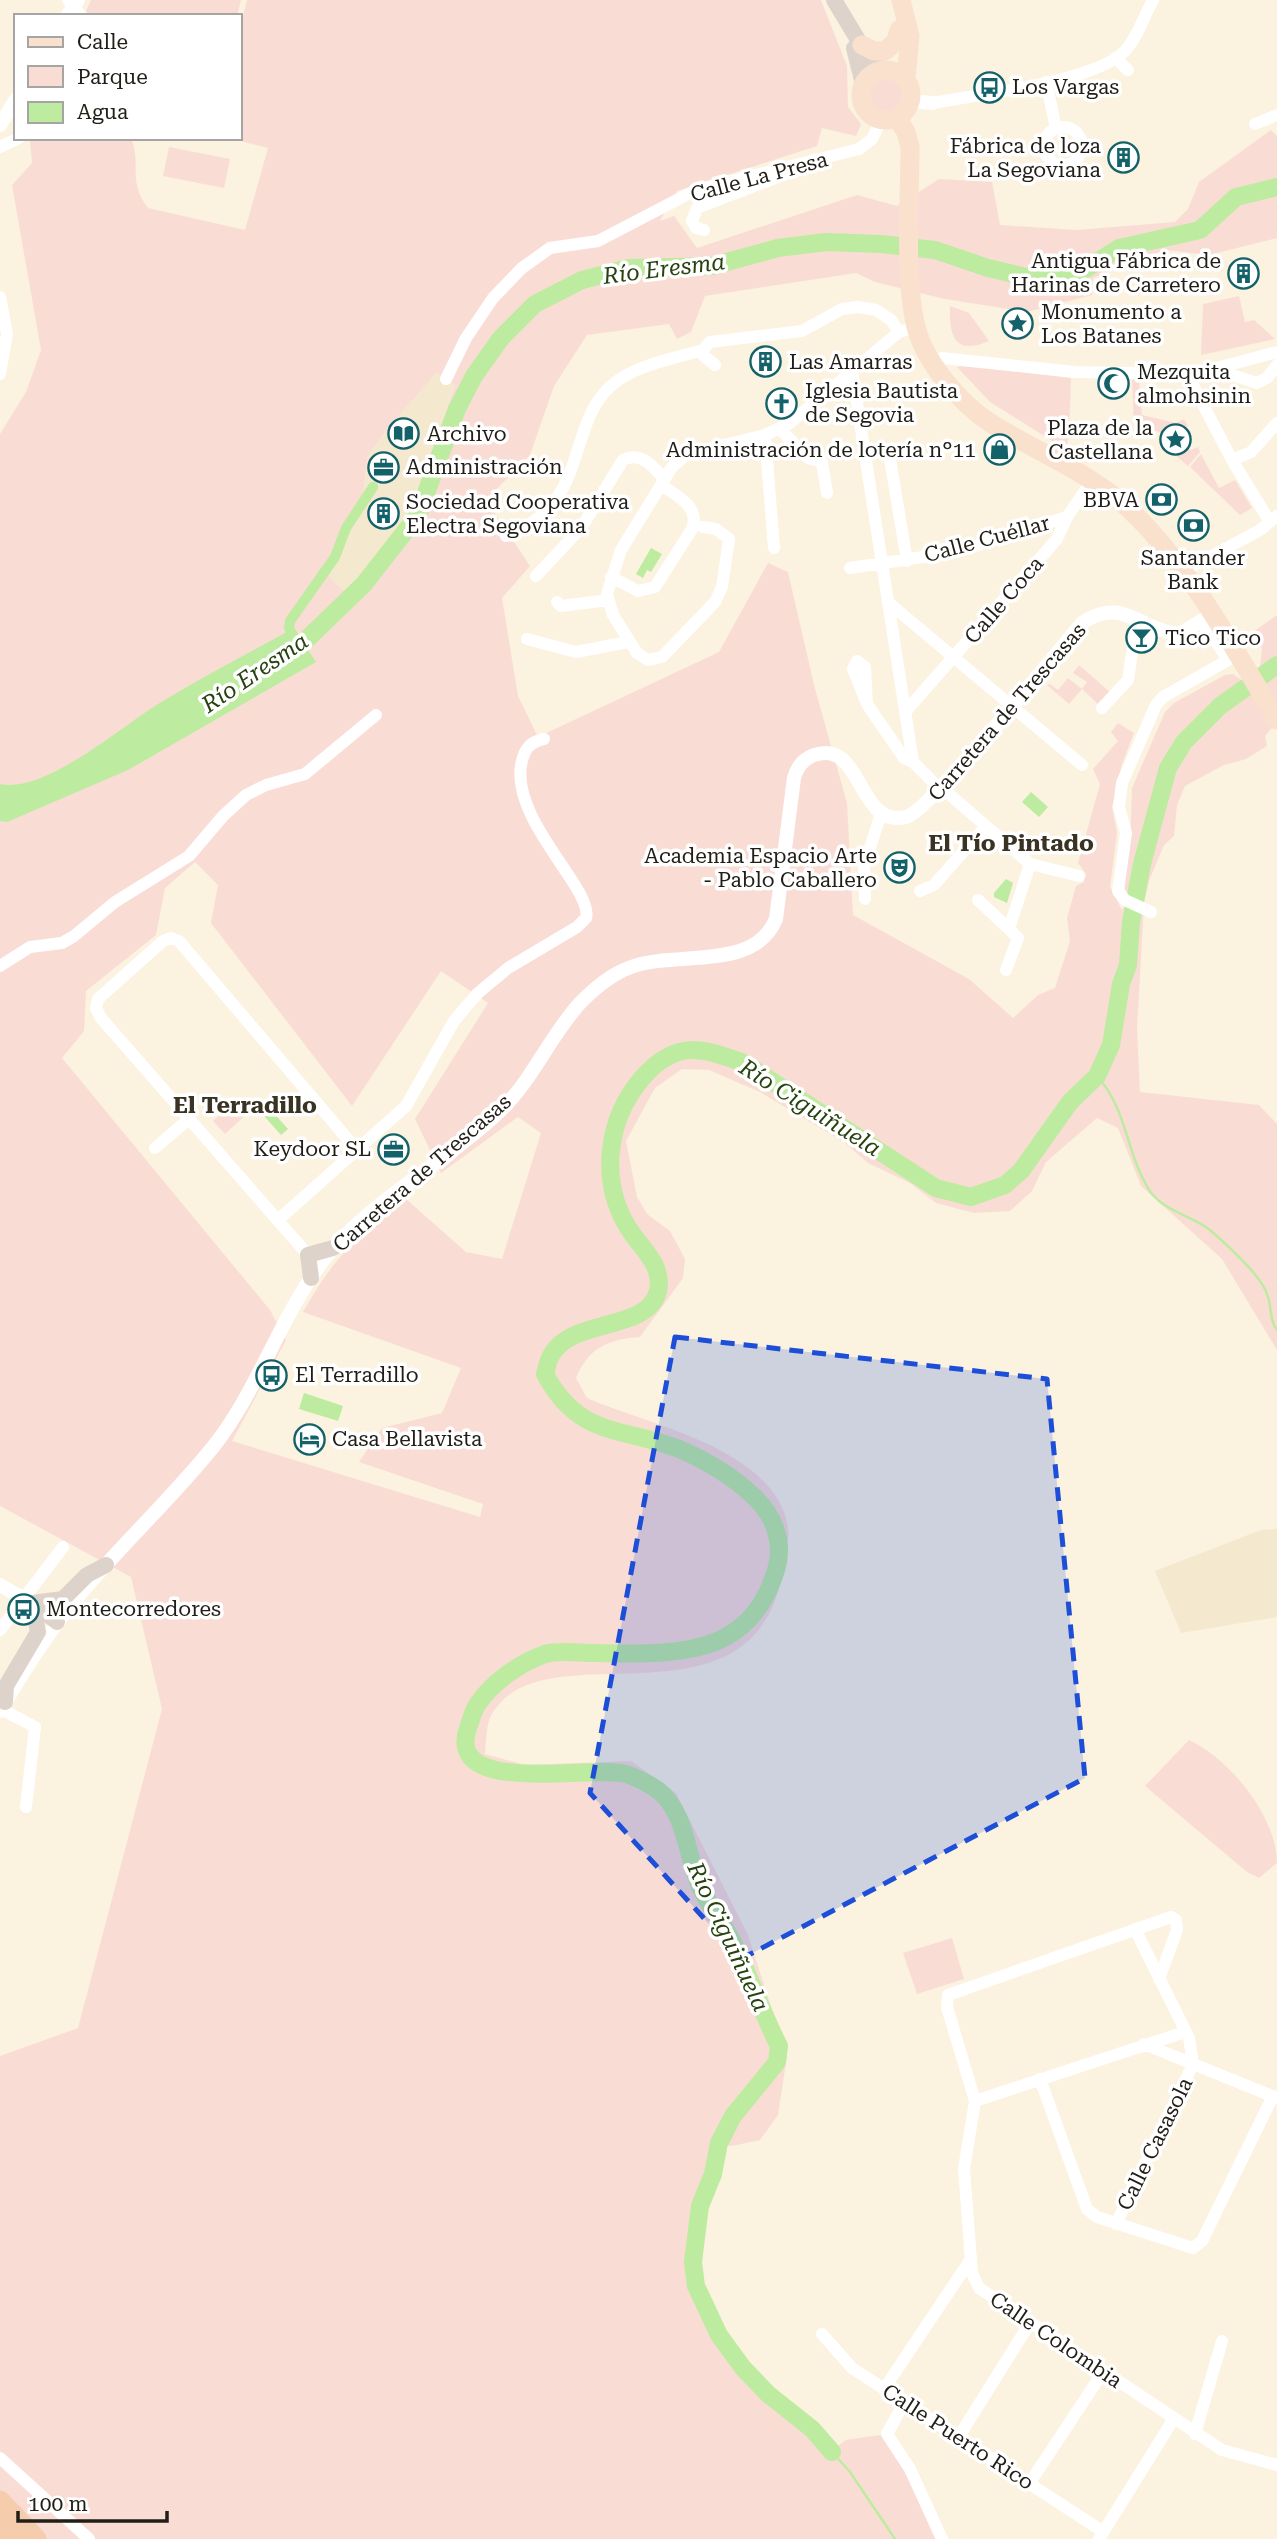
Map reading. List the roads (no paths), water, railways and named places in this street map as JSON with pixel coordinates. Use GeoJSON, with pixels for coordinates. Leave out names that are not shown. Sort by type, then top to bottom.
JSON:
{"type":"FeatureCollection","features":[{"type":"Feature","properties":{"kind":"highway"},"geometry":{"type":"LineString","coordinates":[[0,2501],[36,2539]]}},
{"type":"Feature","properties":{"kind":"highway"},"geometry":{"type":"LineString","coordinates":[[0,2525],[16,2539]]}},
{"type":"Feature","properties":{"kind":"main road"},"geometry":{"type":"LineString","coordinates":[[892,0],[899,30],[900,51],[893,73]]}},
{"type":"Feature","properties":{"kind":"main road"},"geometry":{"type":"LineString","coordinates":[[893,73],[910,36],[901,0]]}},
{"type":"Feature","properties":{"kind":"main road"},"geometry":{"type":"LineString","coordinates":[[835,2],[872,63],[893,73],[911,91],[899,112]]}},
{"type":"Feature","properties":{"kind":"main road"},"geometry":{"type":"LineString","coordinates":[[835,2],[838,16],[859,58],[864,109],[899,112]]}},
{"type":"Feature","properties":{"kind":"main road"},"geometry":{"type":"LineString","coordinates":[[862,45],[874,51],[885,51],[893,45],[899,30]]}},
{"type":"Feature","properties":{"kind":"main road"},"geometry":{"type":"LineString","coordinates":[[863,84],[870,76],[893,73]]}},
{"type":"Feature","properties":{"kind":"main road"},"geometry":{"type":"LineString","coordinates":[[899,112],[918,140],[914,199],[914,313],[921,341],[947,365],[974,397],[994,414],[1113,484],[1141,506],[1191,575],[1211,591],[1243,660],[1277,702]]}},
{"type":"Feature","properties":{"kind":"main road"},"geometry":{"type":"LineString","coordinates":[[947,365],[968,404],[988,420],[1091,482],[1152,525],[1191,575],[1206,622]]}},
{"type":"Feature","properties":{"kind":"main road"},"geometry":{"type":"LineString","coordinates":[[1206,622],[1211,591]]}},
{"type":"Feature","properties":{"kind":"main road"},"geometry":{"type":"LineString","coordinates":[[1206,622],[1222,619],[1277,720]]}},
{"type":"Feature","properties":{"kind":"main road"},"geometry":{"type":"LineString","coordinates":[[311,1278],[308,1255],[333,1248]]}},
{"type":"Feature","properties":{"kind":"main road"},"geometry":{"type":"LineString","coordinates":[[28,1600],[63,1599],[87,1575],[106,1565]]}},
{"type":"Feature","properties":{"kind":"main road"},"geometry":{"type":"LineString","coordinates":[[28,1600],[57,1622]]}},
{"type":"Feature","properties":{"kind":"main road"},"geometry":{"type":"LineString","coordinates":[[2,1707],[9,1681],[38,1632],[28,1600]]}},
{"type":"Feature","properties":{"kind":"street"},"geometry":{"type":"LineString","coordinates":[[899,112],[932,103],[1046,82],[1090,70],[1115,58],[1128,48],[1153,0]]}},
{"type":"Feature","properties":{"kind":"street"},"geometry":{"type":"LineString","coordinates":[[1115,58],[1128,70]]}},
{"type":"Feature","properties":{"kind":"street"},"geometry":{"type":"LineString","coordinates":[[1046,82],[1056,128]]}},
{"type":"Feature","properties":{"kind":"street"},"geometry":{"type":"LineString","coordinates":[[0,125],[14,102]]}},
{"type":"Feature","properties":{"kind":"street","name":"Calle La Presa"},"geometry":{"type":"LineString","coordinates":[[446,379],[466,338],[493,299],[523,268],[550,248],[598,241],[696,190],[805,161],[822,160],[864,146],[899,112]]}},
{"type":"Feature","properties":{"kind":"street"},"geometry":{"type":"LineString","coordinates":[[1255,124],[1277,115]]}},
{"type":"Feature","properties":{"kind":"street"},"geometry":{"type":"LineString","coordinates":[[704,230],[696,228],[692,222],[697,208],[822,160]]}},
{"type":"Feature","properties":{"kind":"street"},"geometry":{"type":"LineString","coordinates":[[0,297],[7,334],[0,374]]}},
{"type":"Feature","properties":{"kind":"street"},"geometry":{"type":"LineString","coordinates":[[506,536],[526,528],[552,504],[568,479],[596,403],[618,380],[703,350],[710,342],[802,331],[842,309],[858,307],[876,310],[891,320],[914,313]]}},
{"type":"Feature","properties":{"kind":"street"},"geometry":{"type":"LineString","coordinates":[[703,527],[716,530],[729,539],[719,596],[662,657],[654,660],[642,657],[628,642],[607,594],[621,550],[671,467],[687,454],[780,429],[852,371],[914,313]]}},
{"type":"Feature","properties":{"kind":"street"},"geometry":{"type":"LineString","coordinates":[[703,350],[705,360],[715,365]]}},
{"type":"Feature","properties":{"kind":"street"},"geometry":{"type":"LineString","coordinates":[[947,365],[1076,372],[1187,374],[1277,352]]}},
{"type":"Feature","properties":{"kind":"street"},"geometry":{"type":"LineString","coordinates":[[1213,369],[1254,383],[1272,382],[1277,365]]}},
{"type":"Feature","properties":{"kind":"street"},"geometry":{"type":"LineString","coordinates":[[852,371],[913,762]]}},
{"type":"Feature","properties":{"kind":"street"},"geometry":{"type":"LineString","coordinates":[[1187,374],[1232,460],[1274,519],[1191,575]]}},
{"type":"Feature","properties":{"kind":"street"},"geometry":{"type":"LineString","coordinates":[[1232,460],[1251,452],[1277,423]]}},
{"type":"Feature","properties":{"kind":"street"},"geometry":{"type":"LineString","coordinates":[[780,429],[808,458],[822,462],[827,493]]}},
{"type":"Feature","properties":{"kind":"street"},"geometry":{"type":"LineString","coordinates":[[765,435],[774,548]]}},
{"type":"Feature","properties":{"kind":"street"},"geometry":{"type":"LineString","coordinates":[[536,576],[581,528],[623,460],[633,457],[644,459],[662,482],[688,506],[695,520],[692,530],[655,587],[638,591],[611,577]]}},
{"type":"Feature","properties":{"kind":"street","name":"Calle Cuéllar"},"geometry":{"type":"LineString","coordinates":[[890,459],[907,561]]}},
{"type":"Feature","properties":{"kind":"street","name":"Calle Coca"},"geometry":{"type":"LineString","coordinates":[[906,711],[1057,539],[1067,517],[1091,482]]}},
{"type":"Feature","properties":{"kind":"street","name":"Calle Cuéllar"},"geometry":{"type":"LineString","coordinates":[[850,568],[969,549],[1067,517]]}},
{"type":"Feature","properties":{"kind":"street"},"geometry":{"type":"LineString","coordinates":[[556,602],[561,606],[609,600]]}},
{"type":"Feature","properties":{"kind":"street"},"geometry":{"type":"LineString","coordinates":[[889,603],[1082,765]]}},
{"type":"Feature","properties":{"kind":"street","name":"Carretera de Trescasas"},"geometry":{"type":"LineString","coordinates":[[2,1707],[57,1622],[221,1436],[311,1278],[333,1248],[377,1208],[500,1111],[572,1013],[601,984],[619,972],[650,962],[741,953],[763,941],[776,919],[794,778],[805,760],[824,753],[843,759],[871,803],[881,813],[894,818],[911,816],[922,809],[941,788],[1082,623],[1106,613],[1137,618],[1177,634],[1206,622]]}},
{"type":"Feature","properties":{"kind":"street"},"geometry":{"type":"LineString","coordinates":[[1102,708],[1128,680],[1137,618]]}},
{"type":"Feature","properties":{"kind":"street"},"geometry":{"type":"LineString","coordinates":[[527,639],[576,652],[628,642]]}},
{"type":"Feature","properties":{"kind":"street"},"geometry":{"type":"LineString","coordinates":[[1147,910],[1125,900],[1118,891],[1126,833],[1119,807],[1123,778],[1158,701],[1243,660]]}},
{"type":"Feature","properties":{"kind":"street"},"geometry":{"type":"LineString","coordinates":[[867,704],[904,758],[913,762],[1030,864],[1079,876]]}},
{"type":"Feature","properties":{"kind":"street"},"geometry":{"type":"LineString","coordinates":[[0,966],[30,947],[62,943],[74,936],[114,902],[189,856],[246,794],[266,785],[305,774],[376,715]]}},
{"type":"Feature","properties":{"kind":"street"},"geometry":{"type":"LineString","coordinates":[[278,1220],[405,1106],[454,1021],[478,993],[508,968],[577,928],[586,918],[584,899],[550,850],[521,793],[519,779],[525,750],[544,739]]}},
{"type":"Feature","properties":{"kind":"street"},"geometry":{"type":"LineString","coordinates":[[865,900],[864,867],[881,813]]}},
{"type":"Feature","properties":{"kind":"street"},"geometry":{"type":"LineString","coordinates":[[920,891],[933,885],[986,826]]}},
{"type":"Feature","properties":{"kind":"street"},"geometry":{"type":"LineString","coordinates":[[1009,929],[1030,864]]}},
{"type":"Feature","properties":{"kind":"street"},"geometry":{"type":"LineString","coordinates":[[978,900],[1018,938],[1006,970]]}},
{"type":"Feature","properties":{"kind":"street"},"geometry":{"type":"LineString","coordinates":[[308,1255],[101,1018],[96,1008],[101,995],[163,941],[177,940],[357,1150]]}},
{"type":"Feature","properties":{"kind":"street"},"geometry":{"type":"LineString","coordinates":[[155,1147],[190,1118]]}},
{"type":"Feature","properties":{"kind":"street"},"geometry":{"type":"LineString","coordinates":[[0,1630],[28,1600],[63,1547]]}},
{"type":"Feature","properties":{"kind":"street"},"geometry":{"type":"LineString","coordinates":[[0,1585],[28,1600]]}},
{"type":"Feature","properties":{"kind":"street"},"geometry":{"type":"LineString","coordinates":[[2,1707],[35,1727],[26,1807]]}},
{"type":"Feature","properties":{"kind":"street","name":"Calle Colombia"},"geometry":{"type":"LineString","coordinates":[[1159,1979],[1177,1930],[1176,1920],[1166,1917],[948,1995],[947,2007],[975,2101],[964,2169],[971,2259],[979,2288],[1173,2420],[1222,2450],[1277,2465]]}},
{"type":"Feature","properties":{"kind":"street"},"geometry":{"type":"LineString","coordinates":[[1135,1929],[1194,2064]]}},
{"type":"Feature","properties":{"kind":"street"},"geometry":{"type":"LineString","coordinates":[[975,2101],[1179,2034]]}},
{"type":"Feature","properties":{"kind":"street","name":"Calle Casasola"},"geometry":{"type":"LineString","coordinates":[[1176,2057],[1170,2045],[1179,2034]]}},
{"type":"Feature","properties":{"kind":"street"},"geometry":{"type":"LineString","coordinates":[[1040,2080],[1087,2209],[1097,2217],[1116,2224],[1189,2248],[1198,2246],[1275,2097],[1144,2044]]}},
{"type":"Feature","properties":{"kind":"street","name":"Calle Casasola"},"geometry":{"type":"LineString","coordinates":[[1116,2224],[1194,2064]]}},
{"type":"Feature","properties":{"kind":"street"},"geometry":{"type":"LineString","coordinates":[[884,2389],[971,2259]]}},
{"type":"Feature","properties":{"kind":"street"},"geometry":{"type":"LineString","coordinates":[[958,2438],[1030,2323]]}},
{"type":"Feature","properties":{"kind":"street","name":"Calle Puerto Rico"},"geometry":{"type":"LineString","coordinates":[[822,2334],[852,2368],[1029,2484],[1100,2535]]}},
{"type":"Feature","properties":{"kind":"street"},"geometry":{"type":"LineString","coordinates":[[1195,2434],[1222,2341]]}},
{"type":"Feature","properties":{"kind":"street"},"geometry":{"type":"LineString","coordinates":[[1029,2484],[1103,2372]]}},
{"type":"Feature","properties":{"kind":"street"},"geometry":{"type":"LineString","coordinates":[[904,2403],[887,2434],[910,2469],[942,2539]]}},
{"type":"Feature","properties":{"kind":"street"},"geometry":{"type":"LineString","coordinates":[[1100,2535],[1173,2420]]}},
{"type":"Feature","properties":{"kind":"street"},"geometry":{"type":"LineString","coordinates":[[0,2458],[89,2539]]}},
{"type":"Feature","properties":{"kind":"water"},"geometry":{"type":"Polygon","coordinates":[[[651,548],[662,554],[651,572],[647,570],[643,578],[636,574],[651,548]]]}},
{"type":"Feature","properties":{"kind":"water"},"geometry":{"type":"Polygon","coordinates":[[[294,628],[316,662],[128,770],[7,822],[0,821],[0,784],[18,784],[38,779],[60,769],[158,704],[294,628]]]}},
{"type":"Feature","properties":{"kind":"water"},"geometry":{"type":"Polygon","coordinates":[[[1031,792],[1048,807],[1039,817],[1022,802],[1031,792]]]}},
{"type":"Feature","properties":{"kind":"water"},"geometry":{"type":"Polygon","coordinates":[[[1006,879],[1013,883],[1007,903],[994,897],[994,893],[1006,879]]]}},
{"type":"Feature","properties":{"kind":"water"},"geometry":{"type":"Polygon","coordinates":[[[271,1110],[288,1129],[281,1135],[264,1116],[271,1110]]]}},
{"type":"Feature","properties":{"kind":"water"},"geometry":{"type":"Polygon","coordinates":[[[304,1393],[343,1406],[338,1421],[299,1409],[304,1393]]]}},
{"type":"Feature","properties":{"kind":"waterway","name":"Río Eresma"},"geometry":{"type":"LineString","coordinates":[[285,656],[303,643],[364,584],[418,515],[457,409],[474,376],[501,338],[535,304],[582,280],[629,268],[712,266],[778,248],[826,242],[935,250],[988,268],[1026,277],[1070,279],[1119,248],[1200,230],[1236,197],[1277,187]]}},
{"type":"Feature","properties":{"kind":"waterway"},"geometry":{"type":"LineString","coordinates":[[296,641],[289,628],[290,621],[335,557],[346,528],[373,487]]}},
{"type":"Feature","properties":{"kind":"waterway","name":"Río Ciguiñuela"},"geometry":{"type":"LineString","coordinates":[[832,2452],[812,2429],[768,2394],[743,2368],[719,2335],[696,2286],[693,2262],[700,2206],[713,2174],[719,2143],[733,2116],[777,2062],[779,2046],[731,1939],[700,1886],[681,1823],[659,1791],[626,1774],[526,1774],[499,1771],[478,1763],[467,1750],[468,1728],[483,1697],[507,1674],[545,1654],[679,1651],[705,1646],[727,1636],[747,1621],[764,1599],[776,1570],[778,1538],[771,1519],[759,1502],[728,1475],[684,1451],[589,1421],[573,1410],[545,1374],[551,1356],[562,1342],[576,1334],[640,1313],[651,1304],[658,1291],[656,1268],[633,1235],[614,1196],[611,1154],[620,1113],[630,1094],[643,1077],[667,1057],[691,1050],[744,1063],[936,1188],[971,1197],[1005,1185],[1021,1171],[1070,1102],[1097,1076],[1111,1045],[1121,984],[1128,965],[1131,922],[1142,864],[1168,768],[1184,742],[1220,706],[1277,665]]}},
{"type":"Feature","properties":{"kind":"waterway"},"geometry":{"type":"LineString","coordinates":[[1097,1076],[1115,1102],[1135,1160],[1153,1196],[1210,1230],[1251,1269],[1267,1294],[1277,1330]]}},
{"type":"Feature","properties":{"kind":"waterway","name":"Río Ciguiñuela"},"geometry":{"type":"LineString","coordinates":[[832,2452],[850,2472],[895,2539]]}},
{"type":"Feature","properties":{"kind":"place","name":"Los Vargas"},"geometry":{"type":"Point","coordinates":[989,87]}},
{"type":"Feature","properties":{"kind":"place","name":"Fábrica de loza La Segoviana"},"geometry":{"type":"Point","coordinates":[1124,158]}},
{"type":"Feature","properties":{"kind":"place","name":"Antigua Fábrica de Harinas de Carretero"},"geometry":{"type":"Point","coordinates":[1244,273]}},
{"type":"Feature","properties":{"kind":"place","name":"Monumento a Los Batanes"},"geometry":{"type":"Point","coordinates":[1018,324]}},
{"type":"Feature","properties":{"kind":"place","name":"Las Amarras"},"geometry":{"type":"Point","coordinates":[766,362]}},
{"type":"Feature","properties":{"kind":"place","name":"Mezquita almohsinin"},"geometry":{"type":"Point","coordinates":[1114,384]}},
{"type":"Feature","properties":{"kind":"place","name":"Iglesia Bautista de Segovia"},"geometry":{"type":"Point","coordinates":[782,403]}},
{"type":"Feature","properties":{"kind":"place","name":"Archivo"},"geometry":{"type":"Point","coordinates":[404,434]}},
{"type":"Feature","properties":{"kind":"place","name":"Plaza de la Castellana"},"geometry":{"type":"Point","coordinates":[1176,440]}},
{"type":"Feature","properties":{"kind":"place","name":"Administración de lotería n°11"},"geometry":{"type":"Point","coordinates":[999,450]}},
{"type":"Feature","properties":{"kind":"place","name":"Administración"},"geometry":{"type":"Point","coordinates":[383,467]}},
{"type":"Feature","properties":{"kind":"place","name":"BBVA"},"geometry":{"type":"Point","coordinates":[1162,500]}},
{"type":"Feature","properties":{"kind":"place","name":"Sociedad Cooperativa Electra Segoviana"},"geometry":{"type":"Point","coordinates":[383,514]}},
{"type":"Feature","properties":{"kind":"place","name":"Santander Bank"},"geometry":{"type":"Point","coordinates":[1193,526]}},
{"type":"Feature","properties":{"kind":"place","name":"Tico Tico"},"geometry":{"type":"Point","coordinates":[1142,638]}},
{"type":"Feature","properties":{"kind":"place","name":"Academia Espacio Arte - Pablo Caballero"},"geometry":{"type":"Point","coordinates":[900,868]}},
{"type":"Feature","properties":{"kind":"place","name":"Keydoor SL"},"geometry":{"type":"Point","coordinates":[394,1149]}},
{"type":"Feature","properties":{"kind":"place","name":"El Terradillo"},"geometry":{"type":"Point","coordinates":[272,1375]}},
{"type":"Feature","properties":{"kind":"place","name":"Casa Bellavista"},"geometry":{"type":"Point","coordinates":[309,1439]}},
{"type":"Feature","properties":{"kind":"place","name":"Montecorredores"},"geometry":{"type":"Point","coordinates":[23,1609]}},
{"type":"Feature","properties":{"kind":"district","name":"El Tío Pintado"},"geometry":{"type":"Point","coordinates":[1011,843]}},
{"type":"Feature","properties":{"kind":"district","name":"El Terradillo"},"geometry":{"type":"Point","coordinates":[245,1105]}}]}
